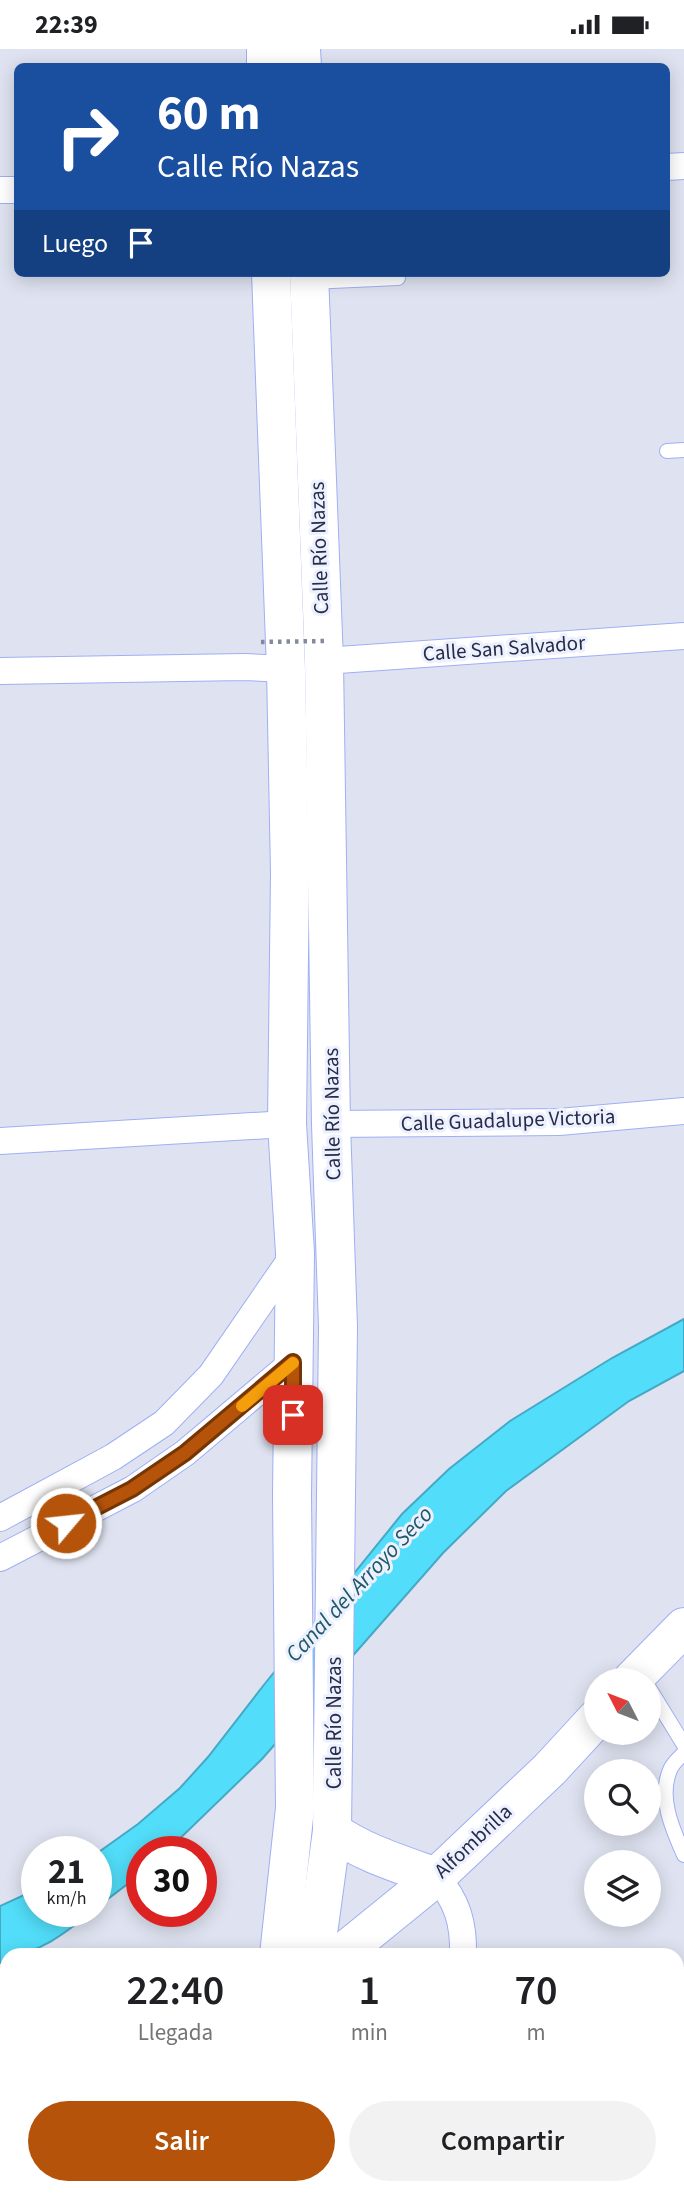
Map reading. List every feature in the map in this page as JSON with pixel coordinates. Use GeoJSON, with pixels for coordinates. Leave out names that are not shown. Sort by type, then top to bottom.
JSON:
{"type":"FeatureCollection","features":[{"type":"Feature","properties":{"kind":"street","name":"Calle Río Nazas"},"geometry":{"type":"LineString","coordinates":[[271,277],[274,656],[290,873],[287,1124],[295,1253],[292,1495],[295,1808],[280,1948]]}},
{"type":"Feature","properties":{"kind":"street","name":"Calle Río Nazas"},"geometry":{"type":"LineString","coordinates":[[309,277],[324,651],[331,1124],[338,1327],[332,1813],[316,1948]]}},
{"type":"Feature","properties":{"kind":"street","name":"Calle San Salvador"},"geometry":{"type":"LineString","coordinates":[[324,651],[684,636]]}},
{"type":"Feature","properties":{"kind":"street"},"geometry":{"type":"LineString","coordinates":[[0,671],[244,667],[274,656]]}},
{"type":"Feature","properties":{"kind":"street","name":"Calle Guadalupe Victoria"},"geometry":{"type":"LineString","coordinates":[[331,1124],[559,1122],[684,1111]]}},
{"type":"Feature","properties":{"kind":"street"},"geometry":{"type":"LineString","coordinates":[[0,1141],[287,1124]]}},
{"type":"Feature","properties":{"kind":"street"},"geometry":{"type":"LineString","coordinates":[[0,1518],[113,1457],[164,1423],[211,1375],[295,1253]]}},
{"type":"Feature","properties":{"kind":"street"},"geometry":{"type":"LineString","coordinates":[[0,1557],[132,1489],[185,1453],[293,1362]]}},
{"type":"Feature","properties":{"kind":"street"},"geometry":{"type":"LineString","coordinates":[[651,1668],[684,1627]]}},
{"type":"Feature","properties":{"kind":"street","name":"Alfombrilla"},"geometry":{"type":"LineString","coordinates":[[349,1948],[436,1877],[550,1769],[584,1732]]}},
{"type":"Feature","properties":{"kind":"street"},"geometry":{"type":"LineString","coordinates":[[332,1813],[349,1843],[436,1877],[450,1892],[460,1914],[462,1948]]}},
{"type":"Feature","properties":{"kind":"lane"},"geometry":{"type":"LineString","coordinates":[[309,277],[398,278]]}},
{"type":"Feature","properties":{"kind":"lane"},"geometry":{"type":"LineString","coordinates":[[667,451],[684,450]]}},
{"type":"Feature","properties":{"kind":"lane"},"geometry":{"type":"LineString","coordinates":[[662,1712],[684,1745]]}},
{"type":"Feature","properties":{"kind":"lane"},"geometry":{"type":"LineString","coordinates":[[684,1753],[670,1769],[664,1794],[673,1829],[684,1855]]}},
{"type":"Feature","properties":{"kind":"path"},"geometry":{"type":"LineString","coordinates":[[274,656],[324,651]]}},
{"type":"Feature","properties":{"kind":"water","name":"Canal del Arroyo Seco"},"geometry":{"type":"Polygon","coordinates":[[[684,1319],[684,1371],[629,1401],[506,1491],[443,1553],[262,1759],[182,1836],[126,1836],[126,1885],[112,1896],[112,1843],[180,1788],[208,1757],[402,1514],[449,1469],[510,1421],[612,1358],[684,1319]]]}},
{"type":"Feature","properties":{"kind":"water"},"geometry":{"type":"Polygon","coordinates":[[[21,1896],[21,1927],[72,1927],[38,1948],[0,1948],[0,1906],[21,1896]]]}},
{"type":"Feature","properties":{"kind":"slow traffic"},"geometry":{"type":"LineString","coordinates":[[242,1406],[293,1363]]}},
{"type":"Feature","properties":{"kind":"route"},"geometry":{"type":"LineString","coordinates":[[66,1523],[132,1489],[185,1453],[293,1362],[293,1415]]}}]}
